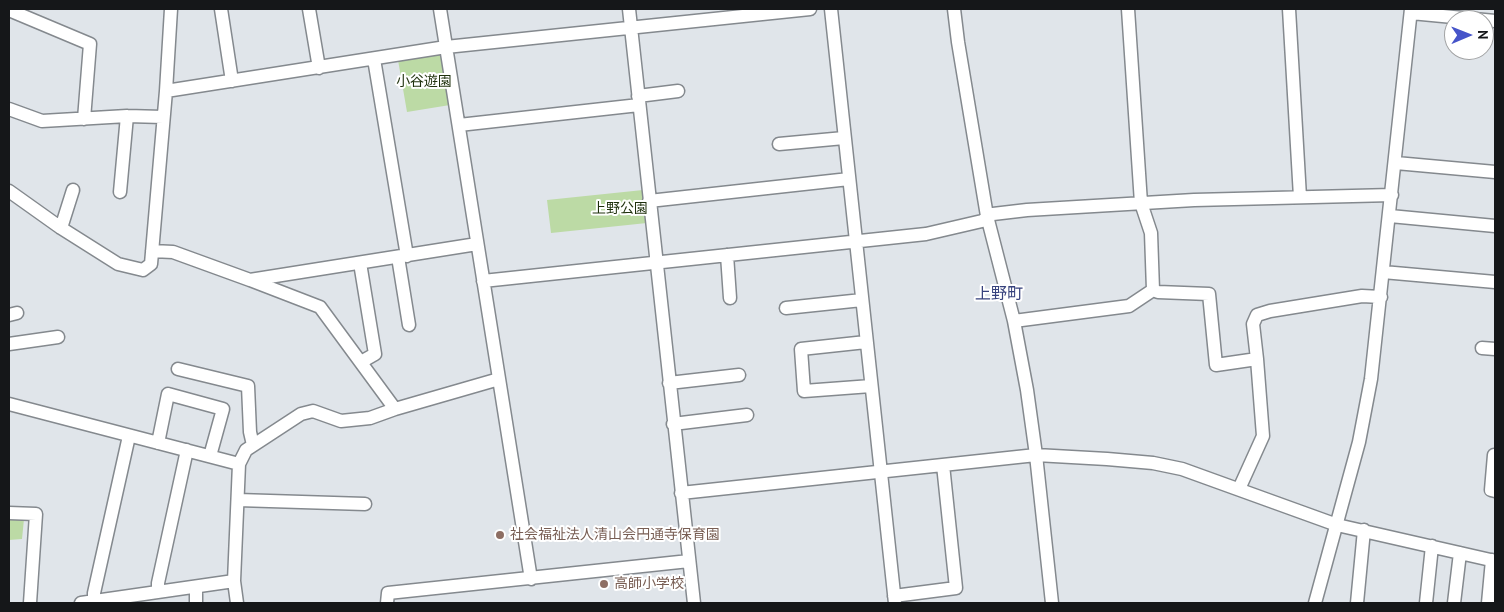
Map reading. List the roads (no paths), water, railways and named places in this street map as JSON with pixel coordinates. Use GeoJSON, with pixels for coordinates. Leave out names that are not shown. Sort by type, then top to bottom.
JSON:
{"type":"FeatureCollection","features":[{"type":"Feature","properties":{"kind":"street"},"geometry":{"type":"LineString","coordinates":[[9,191],[61,228],[118,264],[143,270],[151,264],[171,9]]}},
{"type":"Feature","properties":{"kind":"street"},"geometry":{"type":"LineString","coordinates":[[221,9],[232,81]]}},
{"type":"Feature","properties":{"kind":"street"},"geometry":{"type":"LineString","coordinates":[[309,9],[319,68]]}},
{"type":"Feature","properties":{"kind":"street"},"geometry":{"type":"LineString","coordinates":[[440,9],[531,579]]}},
{"type":"Feature","properties":{"kind":"street"},"geometry":{"type":"LineString","coordinates":[[629,9],[694,603]]}},
{"type":"Feature","properties":{"kind":"street"},"geometry":{"type":"LineString","coordinates":[[166,91],[446,47],[810,9]]}},
{"type":"Feature","properties":{"kind":"street"},"geometry":{"type":"LineString","coordinates":[[831,9],[894,600],[956,588],[943,465]]}},
{"type":"Feature","properties":{"kind":"street"},"geometry":{"type":"LineString","coordinates":[[954,9],[988,216],[1014,321],[1027,390],[1052,603]]}},
{"type":"Feature","properties":{"kind":"street"},"geometry":{"type":"LineString","coordinates":[[1128,9],[1142,203],[1151,233],[1153,290]]}},
{"type":"Feature","properties":{"kind":"street"},"geometry":{"type":"LineString","coordinates":[[1289,9],[1300,197]]}},
{"type":"Feature","properties":{"kind":"street"},"geometry":{"type":"LineString","coordinates":[[9,10],[90,44],[84,118]]}},
{"type":"Feature","properties":{"kind":"street"},"geometry":{"type":"LineString","coordinates":[[1315,603],[1359,442],[1371,379],[1396,163],[1411,11],[1495,21]]}},
{"type":"Feature","properties":{"kind":"street"},"geometry":{"type":"LineString","coordinates":[[374,59],[410,325]]}},
{"type":"Feature","properties":{"kind":"street"},"geometry":{"type":"LineString","coordinates":[[459,125],[638,100],[678,91]]}},
{"type":"Feature","properties":{"kind":"street"},"geometry":{"type":"LineString","coordinates":[[9,109],[42,121],[127,116],[163,118]]}},
{"type":"Feature","properties":{"kind":"street"},"geometry":{"type":"LineString","coordinates":[[120,192],[127,116]]}},
{"type":"Feature","properties":{"kind":"street"},"geometry":{"type":"LineString","coordinates":[[779,144],[844,138]]}},
{"type":"Feature","properties":{"kind":"street"},"geometry":{"type":"LineString","coordinates":[[1396,163],[1495,172]]}},
{"type":"Feature","properties":{"kind":"street"},"geometry":{"type":"LineString","coordinates":[[649,201],[849,179]]}},
{"type":"Feature","properties":{"kind":"street"},"geometry":{"type":"LineString","coordinates":[[61,228],[73,190]]}},
{"type":"Feature","properties":{"kind":"street"},"geometry":{"type":"LineString","coordinates":[[483,280],[926,234],[982,222],[993,214],[1027,210],[1142,203],[1392,194]]}},
{"type":"Feature","properties":{"kind":"street"},"geometry":{"type":"LineString","coordinates":[[1390,216],[1495,226]]}},
{"type":"Feature","properties":{"kind":"street"},"geometry":{"type":"LineString","coordinates":[[250,280],[477,244]]}},
{"type":"Feature","properties":{"kind":"street"},"geometry":{"type":"LineString","coordinates":[[152,251],[172,252],[320,307],[395,409]]}},
{"type":"Feature","properties":{"kind":"street"},"geometry":{"type":"LineString","coordinates":[[726,255],[730,298]]}},
{"type":"Feature","properties":{"kind":"street"},"geometry":{"type":"LineString","coordinates":[[360,263],[375,354],[361,362]]}},
{"type":"Feature","properties":{"kind":"street"},"geometry":{"type":"LineString","coordinates":[[1383,272],[1495,282]]}},
{"type":"Feature","properties":{"kind":"street"},"geometry":{"type":"LineString","coordinates":[[1014,321],[1129,306],[1153,290]]}},
{"type":"Feature","properties":{"kind":"street"},"geometry":{"type":"LineString","coordinates":[[1153,290],[1158,292],[1209,294],[1216,365],[1257,358]]}},
{"type":"Feature","properties":{"kind":"street"},"geometry":{"type":"LineString","coordinates":[[1239,490],[1263,436],[1253,324],[1257,315],[1270,311],[1362,296],[1380,297]]}},
{"type":"Feature","properties":{"kind":"street"},"geometry":{"type":"LineString","coordinates":[[786,308],[862,300]]}},
{"type":"Feature","properties":{"kind":"street"},"geometry":{"type":"LineString","coordinates":[[9,344],[58,337]]}},
{"type":"Feature","properties":{"kind":"street"},"geometry":{"type":"LineString","coordinates":[[866,342],[801,349],[804,391],[871,386]]}},
{"type":"Feature","properties":{"kind":"street"},"geometry":{"type":"LineString","coordinates":[[1482,348],[1495,349]]}},
{"type":"Feature","properties":{"kind":"street"},"geometry":{"type":"LineString","coordinates":[[178,369],[248,386],[250,432],[253,445]]}},
{"type":"Feature","properties":{"kind":"street"},"geometry":{"type":"LineString","coordinates":[[669,383],[739,375]]}},
{"type":"Feature","properties":{"kind":"street"},"geometry":{"type":"LineString","coordinates":[[237,603],[234,581],[239,464],[246,450],[301,414],[313,412],[341,421],[370,418],[499,379]]}},
{"type":"Feature","properties":{"kind":"street"},"geometry":{"type":"LineString","coordinates":[[158,443],[168,394],[223,409],[210,456]]}},
{"type":"Feature","properties":{"kind":"street"},"geometry":{"type":"LineString","coordinates":[[9,404],[239,464]]}},
{"type":"Feature","properties":{"kind":"street"},"geometry":{"type":"LineString","coordinates":[[673,424],[748,415]]}},
{"type":"Feature","properties":{"kind":"street"},"geometry":{"type":"LineString","coordinates":[[94,601],[130,436]]}},
{"type":"Feature","properties":{"kind":"street"},"geometry":{"type":"LineString","coordinates":[[158,591],[158,583],[188,450]]}},
{"type":"Feature","properties":{"kind":"street"},"geometry":{"type":"LineString","coordinates":[[681,493],[1036,455],[1107,458],[1153,463],[1182,470],[1337,524],[1493,561],[1488,603]]}},
{"type":"Feature","properties":{"kind":"street"},"geometry":{"type":"LineString","coordinates":[[1495,456],[1491,490],[1495,491]]}},
{"type":"Feature","properties":{"kind":"street"},"geometry":{"type":"LineString","coordinates":[[238,500],[365,504]]}},
{"type":"Feature","properties":{"kind":"street"},"geometry":{"type":"LineString","coordinates":[[9,513],[36,514],[30,603]]}},
{"type":"Feature","properties":{"kind":"street"},"geometry":{"type":"LineString","coordinates":[[1357,603],[1364,530]]}},
{"type":"Feature","properties":{"kind":"street"},"geometry":{"type":"LineString","coordinates":[[1426,603],[1432,546]]}},
{"type":"Feature","properties":{"kind":"street"},"geometry":{"type":"LineString","coordinates":[[1454,603],[1460,553]]}},
{"type":"Feature","properties":{"kind":"street"},"geometry":{"type":"LineString","coordinates":[[388,603],[388,594],[689,562]]}},
{"type":"Feature","properties":{"kind":"street"},"geometry":{"type":"LineString","coordinates":[[81,603],[128,600],[158,591],[234,581]]}},
{"type":"Feature","properties":{"kind":"street"},"geometry":{"type":"LineString","coordinates":[[196,587],[196,603]]}},
{"type":"Feature","properties":{"kind":"place","name":"社会福祉法人清山会円通寺保育園"},"geometry":{"type":"Point","coordinates":[500,535]}},
{"type":"Feature","properties":{"kind":"place","name":"高師小学校"},"geometry":{"type":"Point","coordinates":[604,584]}},
{"type":"Feature","properties":{"kind":"district","name":"上野町"},"geometry":{"type":"Point","coordinates":[999,294]}},
{"type":"Feature","properties":{"kind":"park label","name":"小谷遊園"},"geometry":{"type":"Point","coordinates":[424,82]}},
{"type":"Feature","properties":{"kind":"park label","name":"上野公園"},"geometry":{"type":"Point","coordinates":[620,209]}}]}
